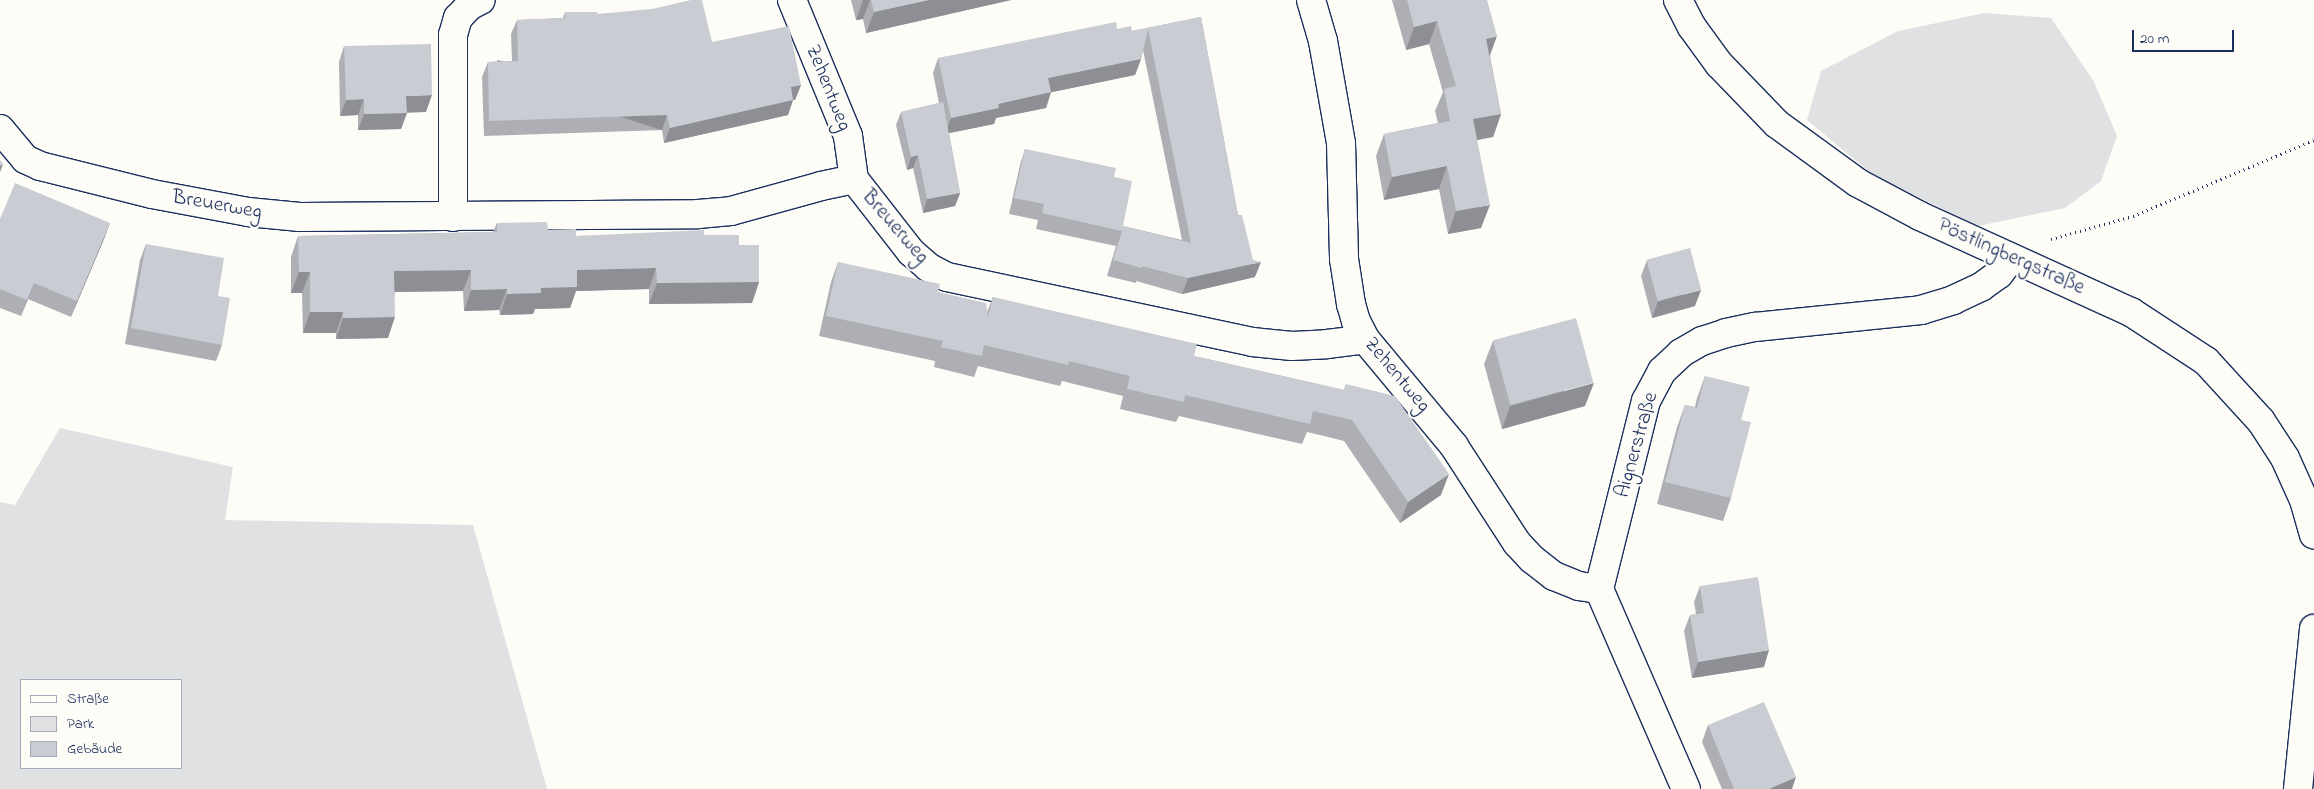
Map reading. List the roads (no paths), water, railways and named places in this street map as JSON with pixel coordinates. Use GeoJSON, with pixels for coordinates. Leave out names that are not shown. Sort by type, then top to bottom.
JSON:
{"type":"FeatureCollection","features":[{"type":"Feature","properties":{"kind":"street"},"geometry":{"type":"LineString","coordinates":[[453,217],[453,35],[458,18],[469,6],[481,0]]}},
{"type":"Feature","properties":{"kind":"street","name":"Zehentweg"},"geometry":{"type":"LineString","coordinates":[[792,0],[848,136],[854,179]]}},
{"type":"Feature","properties":{"kind":"street","name":"Zehentweg"},"geometry":{"type":"LineString","coordinates":[[1311,0],[1323,41],[1341,143],[1344,259],[1351,304],[1365,339],[1433,418],[1517,543],[1532,559],[1554,576],[1579,586],[1599,588]]}},
{"type":"Feature","properties":{"kind":"street","name":"Pöstlingbergstraße"},"geometry":{"type":"LineString","coordinates":[[1678,0],[1692,27],[1719,64],[1777,124],[1858,183],[1920,216],[2131,312],[2206,361],[2261,421],[2285,458],[2304,500],[2314,535]]}},
{"type":"Feature","properties":{"kind":"street","name":"Breuerweg"},"geometry":{"type":"LineString","coordinates":[[0,129],[25,159],[40,166],[152,194],[248,212],[300,217],[698,214],[731,211],[821,186],[854,179],[911,252],[928,268],[947,277],[1252,342],[1292,346],[1365,339]]}},
{"type":"Feature","properties":{"kind":"street","name":"Aignerstraße"},"geometry":{"type":"LineString","coordinates":[[1599,588],[1646,401],[1662,371],[1681,353],[1702,341],[1755,327],[1921,310],[1954,300],[1981,288],[1999,274],[2012,258]]}},
{"type":"Feature","properties":{"kind":"street"},"geometry":{"type":"LineString","coordinates":[[1599,588],[1686,789]]}},
{"type":"Feature","properties":{"kind":"street"},"geometry":{"type":"LineString","coordinates":[[2298,789],[2314,629]]}}]}
